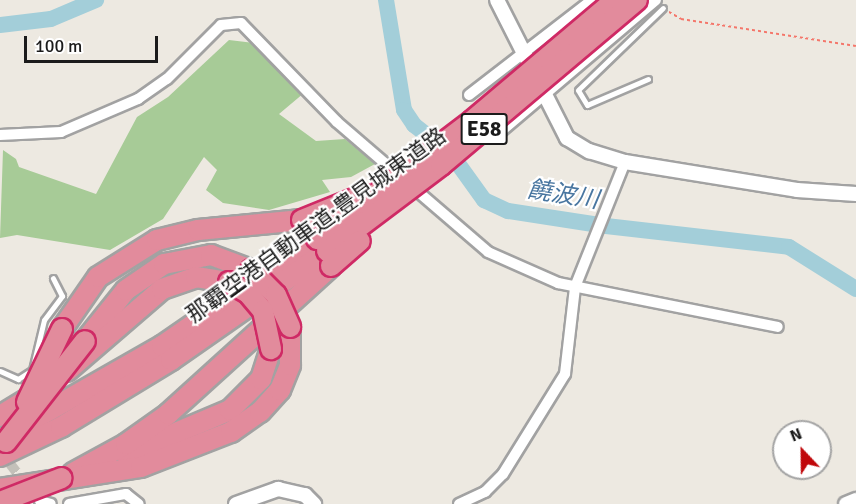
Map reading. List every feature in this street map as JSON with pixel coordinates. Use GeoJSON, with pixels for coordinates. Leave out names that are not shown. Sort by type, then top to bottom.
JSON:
{"type":"FeatureCollection","features":[{"type":"Feature","properties":{"kind":"highway","name":"那覇空港自動車道;豊見城東道路"},"geometry":{"type":"LineString","coordinates":[[1,446],[61,427],[171,360],[325,252],[472,121],[615,0]]}},
{"type":"Feature","properties":{"kind":"highway","name":"E58"},"geometry":{"type":"LineString","coordinates":[[533,97],[637,0]]}},
{"type":"Feature","properties":{"kind":"highway"},"geometry":{"type":"LineString","coordinates":[[1,446],[62,329],[98,277],[157,240],[198,230],[302,220],[370,190],[573,36]]}},
{"type":"Feature","properties":{"kind":"highway"},"geometry":{"type":"LineString","coordinates":[[62,478],[147,431],[325,252],[533,97]]}},
{"type":"Feature","properties":{"kind":"highway"},"geometry":{"type":"LineString","coordinates":[[0,489],[141,467],[231,432],[261,412],[280,390],[290,364],[290,327],[276,295],[250,270],[211,255],[164,264],[126,290],[1,446]]}},
{"type":"Feature","properties":{"kind":"highway"},"geometry":{"type":"LineString","coordinates":[[0,416],[38,394],[162,290],[196,277],[229,282],[248,293],[263,311],[271,349],[261,379],[242,400],[216,418],[0,502]]}},
{"type":"Feature","properties":{"kind":"street"},"geometry":{"type":"LineString","coordinates":[[497,0],[522,55],[533,97],[567,138],[588,151],[625,162],[797,190],[856,194]]}},
{"type":"Feature","properties":{"kind":"street"},"geometry":{"type":"LineString","coordinates":[[469,95],[592,0]]}},
{"type":"Feature","properties":{"kind":"street"},"geometry":{"type":"LineString","coordinates":[[498,134],[533,97],[659,4]]}},
{"type":"Feature","properties":{"kind":"street"},"geometry":{"type":"LineString","coordinates":[[0,135],[61,132],[138,99],[167,79],[221,25],[241,23],[337,122],[488,252],[575,287],[778,327]]}},
{"type":"Feature","properties":{"kind":"street"},"geometry":{"type":"LineString","coordinates":[[459,504],[485,492],[503,474],[565,374],[575,287],[625,162]]}},
{"type":"Feature","properties":{"kind":"street"},"geometry":{"type":"LineString","coordinates":[[236,504],[278,489],[305,495],[314,504]]}},
{"type":"Feature","properties":{"kind":"street"},"geometry":{"type":"LineString","coordinates":[[69,504],[126,494],[139,504]]}},
{"type":"Feature","properties":{"kind":"street"},"geometry":{"type":"LineString","coordinates":[[846,504],[856,500]]}},
{"type":"Feature","properties":{"kind":"street"},"geometry":{"type":"LineString","coordinates":[[40,501],[51,504]]}},
{"type":"Feature","properties":{"kind":"lane"},"geometry":{"type":"LineString","coordinates":[[648,79],[587,105],[578,90],[659,4]]}},
{"type":"Feature","properties":{"kind":"lane"},"geometry":{"type":"LineString","coordinates":[[0,371],[18,379],[32,370],[44,320],[62,296],[53,278]]}},
{"type":"Feature","properties":{"kind":"path"},"geometry":{"type":"LineString","coordinates":[[659,4],[681,19],[856,46]]}},
{"type":"Feature","properties":{"kind":"green space"},"geometry":{"type":"Polygon","coordinates":[[[229,40],[254,43],[304,93],[279,114],[316,141],[345,139],[375,164],[351,177],[322,180],[330,192],[269,210],[223,203],[206,190],[217,170],[204,157],[163,219],[110,250],[17,235],[0,238],[3,150],[16,159],[19,167],[96,194],[137,117],[168,97],[229,40]]]}},
{"type":"Feature","properties":{"kind":"waterway","name":"饒波川"},"geometry":{"type":"LineString","coordinates":[[0,25],[51,19],[96,0]]}},
{"type":"Feature","properties":{"kind":"waterway","name":"饒波川"},"geometry":{"type":"LineString","coordinates":[[386,0],[404,110],[414,125],[451,154],[484,200],[508,211],[606,226],[789,247],[856,289]]}},
{"type":"Feature","properties":{"kind":"tunnel"},"geometry":{"type":"LineString","coordinates":[[1,452],[28,487]]}}]}
